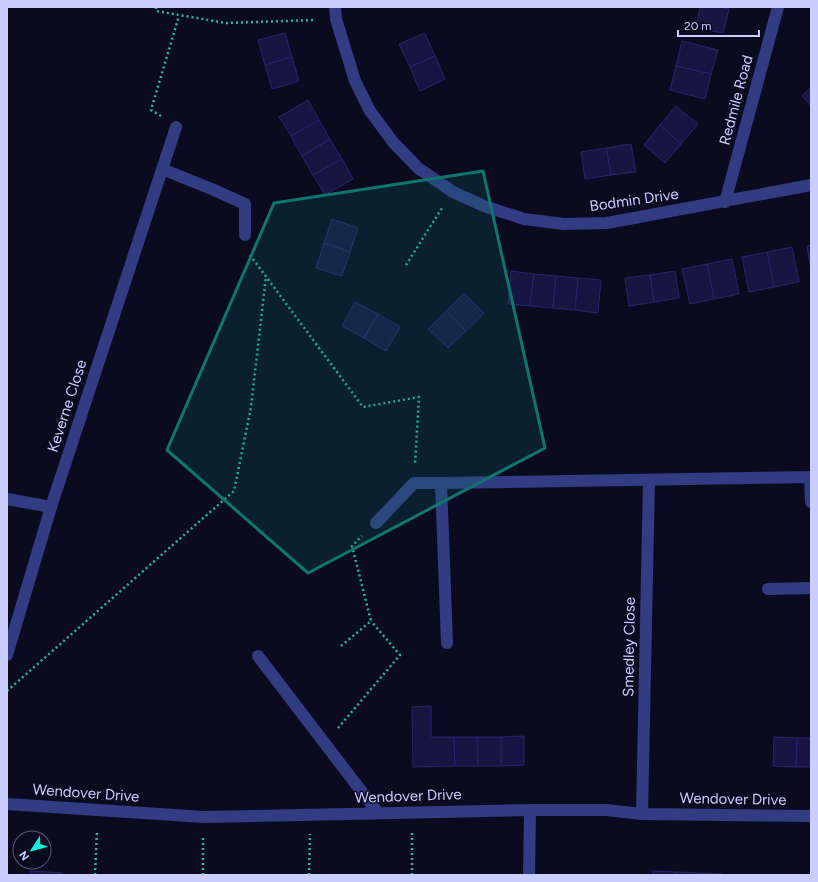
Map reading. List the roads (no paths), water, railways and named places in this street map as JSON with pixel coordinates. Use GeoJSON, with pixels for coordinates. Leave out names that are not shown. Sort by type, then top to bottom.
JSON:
{"type":"FeatureCollection","features":[{"type":"Feature","properties":{"kind":"street","name":"Bodmin Drive"},"geometry":{"type":"LineString","coordinates":[[335,7],[336,20],[355,81],[370,111],[393,142],[418,168],[453,192],[484,206],[524,219],[564,224],[607,223],[811,185]]}},
{"type":"Feature","properties":{"kind":"street","name":"Redmile Road"},"geometry":{"type":"LineString","coordinates":[[725,202],[778,7]]}},
{"type":"Feature","properties":{"kind":"street","name":"Keverne Close"},"geometry":{"type":"LineString","coordinates":[[7,655],[51,507],[176,127]]}},
{"type":"Feature","properties":{"kind":"street"},"geometry":{"type":"LineString","coordinates":[[162,169],[244,204],[245,236]]}},
{"type":"Feature","properties":{"kind":"street"},"geometry":{"type":"LineString","coordinates":[[376,523],[414,483],[811,477],[811,502]]}},
{"type":"Feature","properties":{"kind":"street","name":"Smedley Close"},"geometry":{"type":"LineString","coordinates":[[642,814],[649,480]]}},
{"type":"Feature","properties":{"kind":"street"},"geometry":{"type":"LineString","coordinates":[[441,483],[447,643]]}},
{"type":"Feature","properties":{"kind":"street"},"geometry":{"type":"LineString","coordinates":[[7,499],[51,507]]}},
{"type":"Feature","properties":{"kind":"street"},"geometry":{"type":"LineString","coordinates":[[768,589],[811,588]]}},
{"type":"Feature","properties":{"kind":"street"},"geometry":{"type":"LineString","coordinates":[[258,656],[378,813]]}},
{"type":"Feature","properties":{"kind":"street","name":"Wendover Drive"},"geometry":{"type":"LineString","coordinates":[[7,804],[204,817],[530,810],[606,810],[642,814],[811,816]]}},
{"type":"Feature","properties":{"kind":"street"},"geometry":{"type":"LineString","coordinates":[[529,875],[530,810]]}}]}
